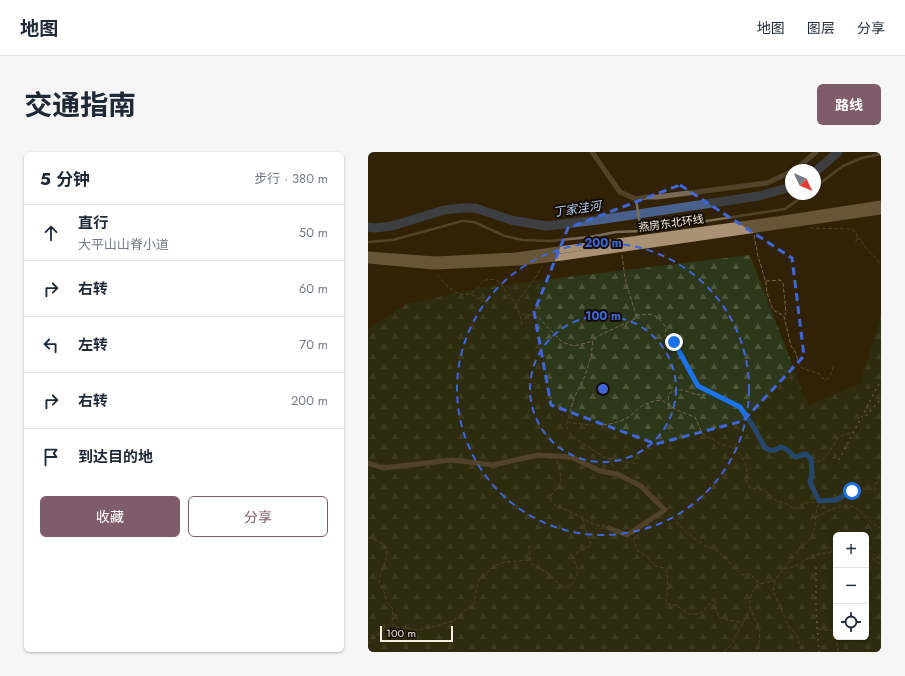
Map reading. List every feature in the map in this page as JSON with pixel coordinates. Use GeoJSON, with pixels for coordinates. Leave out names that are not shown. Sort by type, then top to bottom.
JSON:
{"type":"FeatureCollection","features":[{"type":"Feature","properties":{"kind":"main road","name":"燕房东北环线"},"geometry":{"type":"LineString","coordinates":[[368,254],[435,260],[516,256],[881,204]]}},
{"type":"Feature","properties":{"kind":"main road","name":"燕房东北环线"},"geometry":{"type":"LineString","coordinates":[[368,260],[434,266],[520,262],[881,211]]}},
{"type":"Feature","properties":{"kind":"street"},"geometry":{"type":"LineString","coordinates":[[592,152],[620,192],[636,199],[767,183],[785,175]]}},
{"type":"Feature","properties":{"kind":"street"},"geometry":{"type":"LineString","coordinates":[[802,164],[816,152]]}},
{"type":"Feature","properties":{"kind":"street"},"geometry":{"type":"LineString","coordinates":[[368,463],[383,468],[452,460],[493,465],[538,455],[571,457],[600,471],[617,474],[641,486],[665,510],[627,535],[609,528]]}},
{"type":"Feature","properties":{"kind":"lane"},"geometry":{"type":"LineString","coordinates":[[821,182],[843,166],[862,158],[881,154]]}},
{"type":"Feature","properties":{"kind":"lane"},"geometry":{"type":"LineString","coordinates":[[636,199],[641,231]]}},
{"type":"Feature","properties":{"kind":"lane"},"geometry":{"type":"LineString","coordinates":[[368,242],[393,240],[462,221],[474,222],[505,236],[523,240],[550,241],[590,237],[616,232],[641,231],[785,209],[798,200]]}},
{"type":"Feature","properties":{"kind":"path"},"geometry":{"type":"LineString","coordinates":[[808,227],[813,229],[852,228],[857,234],[856,242]]}},
{"type":"Feature","properties":{"kind":"path"},"geometry":{"type":"LineString","coordinates":[[754,235],[758,256],[766,281],[767,293],[773,310],[784,316]]}},
{"type":"Feature","properties":{"kind":"path"},"geometry":{"type":"LineString","coordinates":[[857,238],[861,240],[864,246],[881,264]]}},
{"type":"Feature","properties":{"kind":"path"},"geometry":{"type":"LineString","coordinates":[[520,314],[537,316],[562,342],[574,346],[593,340],[602,334],[635,319],[636,315],[625,279],[621,256]]}},
{"type":"Feature","properties":{"kind":"path"},"geometry":{"type":"LineString","coordinates":[[516,304],[538,274],[545,261]]}},
{"type":"Feature","properties":{"kind":"path"},"geometry":{"type":"LineString","coordinates":[[436,275],[448,288],[462,295],[471,293],[482,282],[490,279],[498,280],[516,304],[522,325]]}},
{"type":"Feature","properties":{"kind":"path"},"geometry":{"type":"LineString","coordinates":[[766,281],[780,280],[783,283],[786,313],[784,316],[791,346],[796,352],[799,364],[802,368],[820,374],[822,378],[826,380],[830,376],[834,365]]}},
{"type":"Feature","properties":{"kind":"path"},"geometry":{"type":"LineString","coordinates":[[471,293],[488,304]]}},
{"type":"Feature","properties":{"kind":"path"},"geometry":{"type":"LineString","coordinates":[[636,315],[652,314],[662,322],[666,328],[665,336],[674,342],[698,386],[740,407],[753,426],[765,448],[775,450],[781,447],[786,449],[795,457],[806,454],[811,459],[812,475],[810,482],[819,501],[812,537],[794,555],[783,569],[775,580],[772,591],[789,627],[797,636],[802,652]]}},
{"type":"Feature","properties":{"kind":"path"},"geometry":{"type":"LineString","coordinates":[[593,340],[591,357],[585,376],[574,398],[566,425],[569,432],[576,439],[604,456],[639,464]]}},
{"type":"Feature","properties":{"kind":"path"},"geometry":{"type":"LineString","coordinates":[[669,406],[668,395],[672,390],[679,389],[703,396],[713,393]]}},
{"type":"Feature","properties":{"kind":"path"},"geometry":{"type":"LineString","coordinates":[[567,422],[591,426],[603,426],[616,423],[630,416],[639,408],[651,401],[662,400],[680,412],[695,417],[702,433],[718,443],[734,448],[742,457],[747,467],[746,475],[750,488],[764,490],[777,501],[795,509],[804,503],[836,500],[852,491],[864,489],[875,490],[876,483],[881,482]]}},
{"type":"Feature","properties":{"kind":"path"},"geometry":{"type":"LineString","coordinates":[[811,463],[822,460],[828,454],[838,438],[845,434],[854,432]]}},
{"type":"Feature","properties":{"kind":"path"},"geometry":{"type":"LineString","coordinates":[[556,456],[561,481],[551,495],[552,502],[555,505],[593,524],[609,528]]}},
{"type":"Feature","properties":{"kind":"path"},"geometry":{"type":"LineString","coordinates":[[609,458],[617,474]]}},
{"type":"Feature","properties":{"kind":"path"},"geometry":{"type":"LineString","coordinates":[[816,518],[832,509],[844,506],[854,507],[873,524],[881,528]]}},
{"type":"Feature","properties":{"kind":"path"},"geometry":{"type":"LineString","coordinates":[[665,510],[687,533],[704,545],[718,551],[742,575],[750,574],[762,583]]}},
{"type":"Feature","properties":{"kind":"path"},"geometry":{"type":"LineString","coordinates":[[529,545],[530,560],[532,564],[550,575],[561,586],[569,587],[574,582],[577,574],[578,567],[573,558],[574,553],[587,548],[590,545],[582,518]]}},
{"type":"Feature","properties":{"kind":"path"},"geometry":{"type":"LineString","coordinates":[[631,532],[638,551],[648,557],[655,566],[664,568],[667,572],[668,587],[666,604],[676,605],[688,614],[700,614],[714,598],[716,611],[720,618],[743,623]]}},
{"type":"Feature","properties":{"kind":"path"},"geometry":{"type":"LineString","coordinates":[[368,537],[385,546],[387,552],[379,582],[385,594],[386,601],[393,609],[392,624]]}},
{"type":"Feature","properties":{"kind":"path"},"geometry":{"type":"LineString","coordinates":[[783,569],[796,566],[811,556],[833,552]]}},
{"type":"Feature","properties":{"kind":"path"},"geometry":{"type":"LineString","coordinates":[[869,558],[872,558],[881,565]]}},
{"type":"Feature","properties":{"kind":"path"},"geometry":{"type":"LineString","coordinates":[[392,624],[395,627],[416,630],[453,621],[474,603],[478,581],[494,566],[505,562],[530,560]]}},
{"type":"Feature","properties":{"kind":"path"},"geometry":{"type":"LineString","coordinates":[[757,652],[760,632],[758,623],[751,610],[750,604],[752,592],[757,585],[775,580]]}},
{"type":"Feature","properties":{"kind":"path"},"geometry":{"type":"LineString","coordinates":[[724,652],[731,644],[751,610]]}},
{"type":"Feature","properties":{"kind":"path"},"geometry":{"type":"LineString","coordinates":[[368,644],[378,634],[392,624]]}},
{"type":"Feature","properties":{"kind":"path"},"geometry":{"type":"LineString","coordinates":[[818,629],[833,631]]}},
{"type":"Feature","properties":{"kind":"path"},"geometry":{"type":"LineString","coordinates":[[836,640],[838,652]]}},
{"type":"Feature","properties":{"kind":"highlighted area"},"geometry":{"type":"Polygon","coordinates":[[[680,185],[792,258],[804,356],[743,421],[656,444],[551,405],[534,312],[568,228],[680,185]]]}},
{"type":"Feature","properties":{"kind":"green space"},"geometry":{"type":"Polygon","coordinates":[[[750,255],[808,405],[860,384],[881,315],[881,652],[368,652],[368,329],[406,304],[478,288],[750,255]]]}},
{"type":"Feature","properties":{"kind":"waterway","name":"丁家洼河"},"geometry":{"type":"LineString","coordinates":[[821,167],[838,152]]}},
{"type":"Feature","properties":{"kind":"waterway","name":"丁家洼河"},"geometry":{"type":"LineString","coordinates":[[368,227],[375,228],[392,226],[444,210],[462,208],[475,208],[511,220],[546,226],[598,220],[759,196],[785,189]]}},
{"type":"Feature","properties":{"kind":"railway"},"geometry":{"type":"LineString","coordinates":[[839,460],[881,380]]}},
{"type":"Feature","properties":{"kind":"railway"},"geometry":{"type":"LineString","coordinates":[[866,416],[881,399]]}},
{"type":"Feature","properties":{"kind":"railway"},"geometry":{"type":"LineString","coordinates":[[816,567],[816,609],[819,652]]}},
{"type":"Feature","properties":{"kind":"route"},"geometry":{"type":"LineString","coordinates":[[674,342],[698,386],[740,407],[753,426],[765,448],[775,450],[781,447],[786,449],[795,457],[806,454],[811,459],[812,475],[810,482],[819,501],[836,500],[852,491]]}}]}
